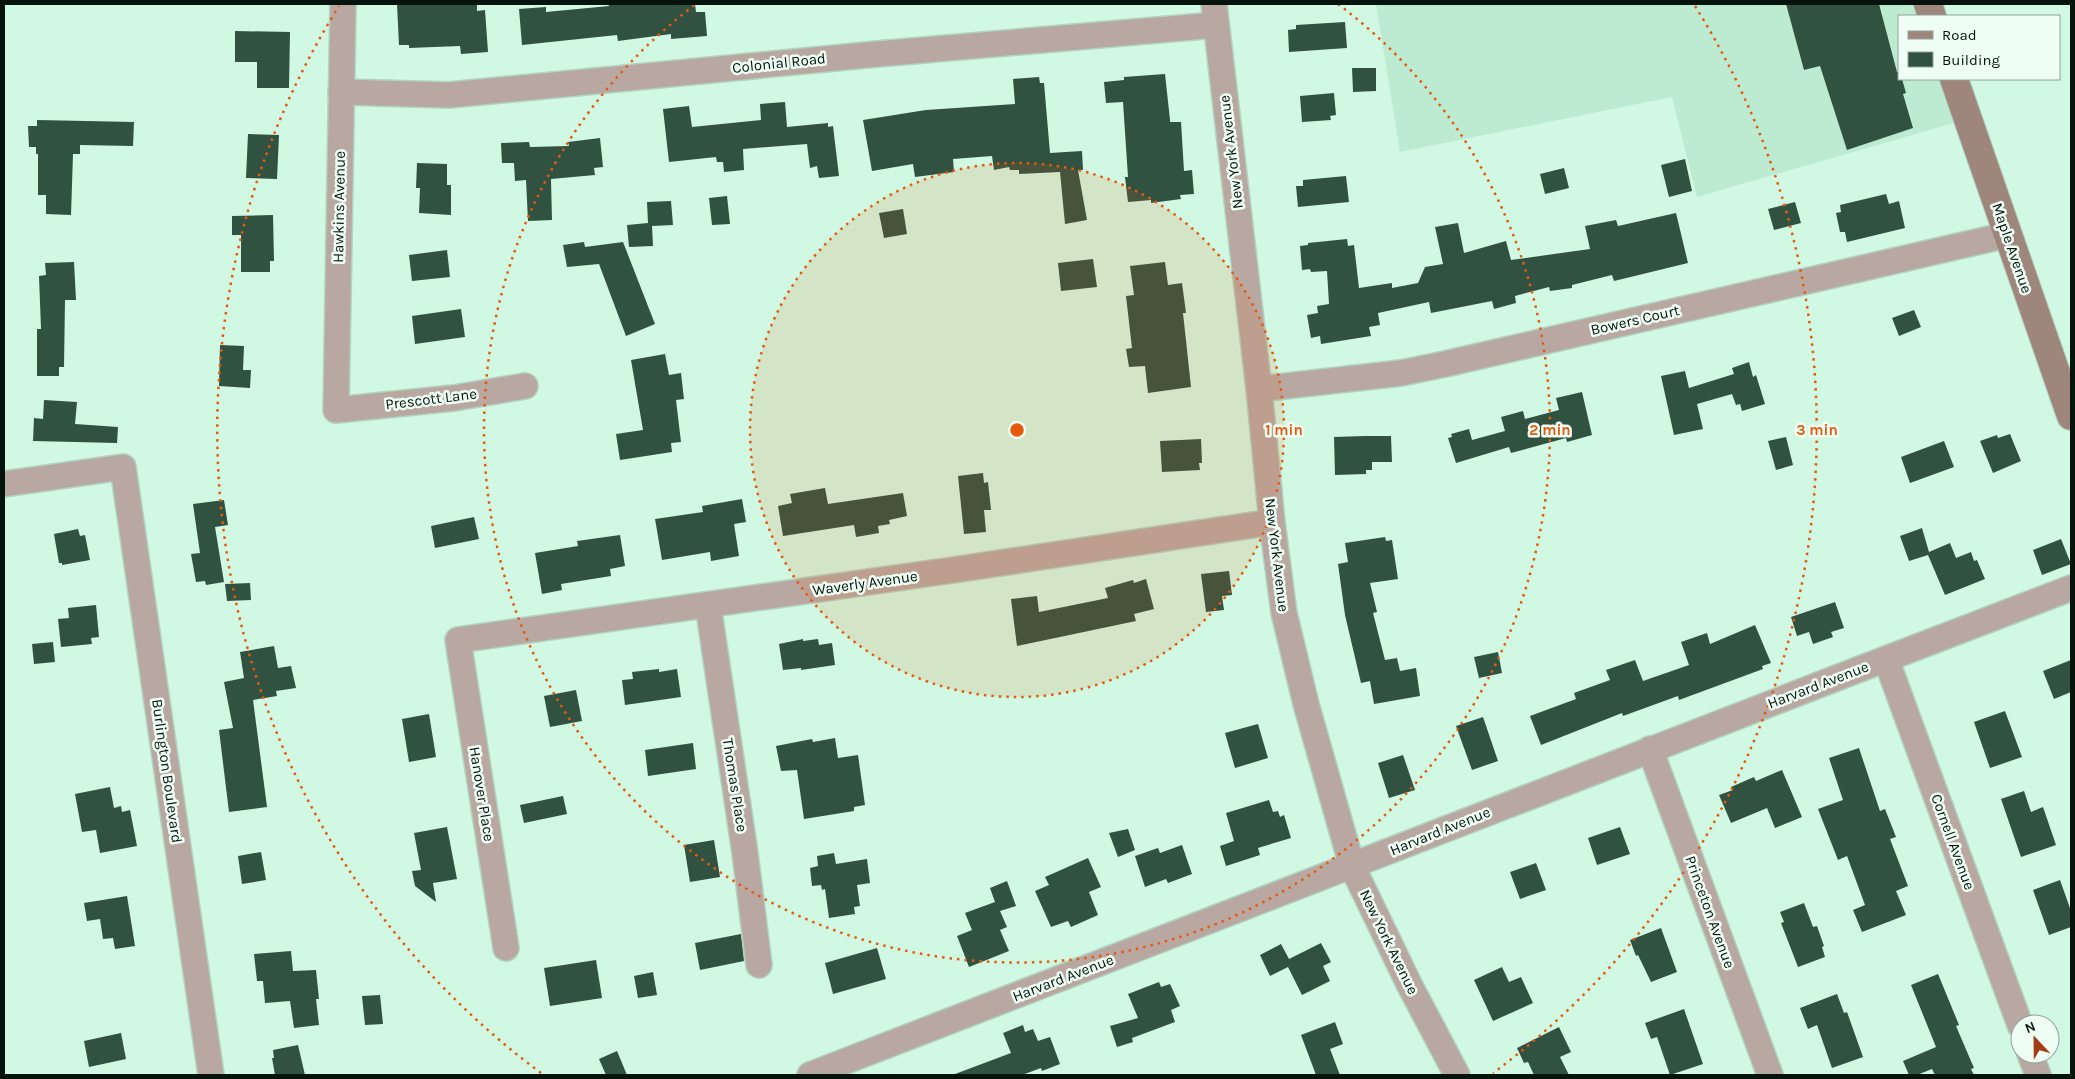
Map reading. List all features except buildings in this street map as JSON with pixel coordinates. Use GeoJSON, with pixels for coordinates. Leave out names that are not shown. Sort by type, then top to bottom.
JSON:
{"type":"FeatureCollection","features":[{"type":"Feature","properties":{"kind":"main road","name":"Maple Avenue"},"geometry":{"type":"LineString","coordinates":[[1954,80],[2007,235],[2069,400]]}},
{"type":"Feature","properties":{"kind":"street","name":"Hawkins Avenue"},"geometry":{"type":"LineString","coordinates":[[336,410],[343,4]]}},
{"type":"Feature","properties":{"kind":"street","name":"Colonial Road"},"geometry":{"type":"LineString","coordinates":[[341,92],[449,95],[877,54],[1215,14]]}},
{"type":"Feature","properties":{"kind":"street","name":"New York Avenue"},"geometry":{"type":"LineString","coordinates":[[1215,14],[1259,389],[1272,522],[1284,613],[1303,695],[1352,866],[1409,984],[1457,1075]]}},
{"type":"Feature","properties":{"kind":"street","name":"Bowers Court"},"geometry":{"type":"LineString","coordinates":[[1259,389],[1400,373],[1445,364],[2007,235]]}},
{"type":"Feature","properties":{"kind":"street","name":"Prescott Lane"},"geometry":{"type":"LineString","coordinates":[[336,410],[434,400],[525,386]]}},
{"type":"Feature","properties":{"kind":"street","name":"Burlington Boulevard"},"geometry":{"type":"LineString","coordinates":[[4,484],[123,467],[211,1075]]}},
{"type":"Feature","properties":{"kind":"street","name":"Waverly Avenue"},"geometry":{"type":"LineString","coordinates":[[458,640],[1272,522]]}},
{"type":"Feature","properties":{"kind":"street","name":"Harvard Avenue"},"geometry":{"type":"LineString","coordinates":[[810,1075],[1352,866],[1650,748],[2071,588]]}},
{"type":"Feature","properties":{"kind":"street","name":"Thomas Place"},"geometry":{"type":"LineString","coordinates":[[708,605],[745,853],[759,965]]}},
{"type":"Feature","properties":{"kind":"street","name":"Hanover Place"},"geometry":{"type":"LineString","coordinates":[[458,640],[506,948]]}},
{"type":"Feature","properties":{"kind":"street","name":"Cornell Avenue"},"geometry":{"type":"LineString","coordinates":[[1886,658],[2016,1014]]}},
{"type":"Feature","properties":{"kind":"street","name":"Princeton Avenue"},"geometry":{"type":"LineString","coordinates":[[1650,748],[1770,1075]]}},
{"type":"Feature","properties":{"kind":"shaded area"},"geometry":{"type":"Polygon","coordinates":[[[1376,4],[1932,4],[1937,15],[1898,15],[1898,80],[1958,80],[1971,118],[1697,197],[1672,97],[1400,152],[1376,4]]]}}]}
